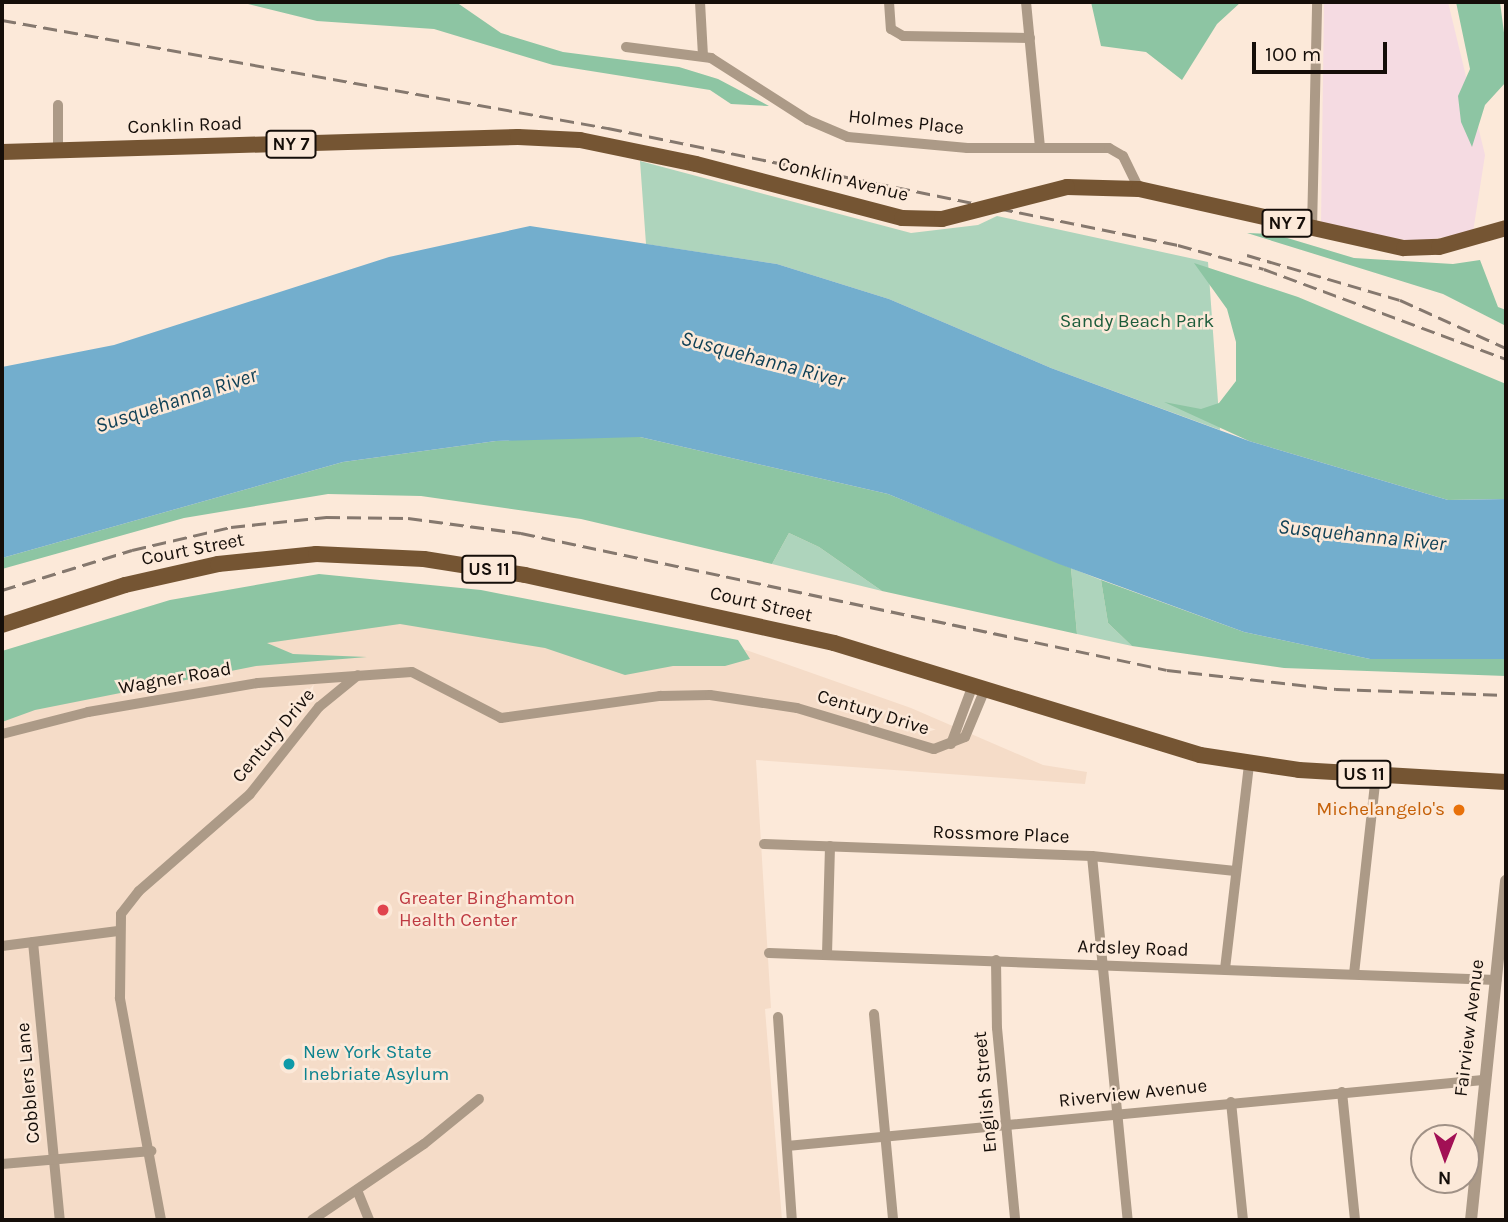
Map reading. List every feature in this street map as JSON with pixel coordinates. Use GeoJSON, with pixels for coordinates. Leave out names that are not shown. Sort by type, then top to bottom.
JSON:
{"type":"FeatureCollection","features":[{"type":"Feature","properties":{"kind":"main road","name":"Conklin Road"},"geometry":{"type":"LineString","coordinates":[[2,152],[518,137],[580,140]]}},
{"type":"Feature","properties":{"kind":"main road","name":"Conklin Avenue"},"geometry":{"type":"LineString","coordinates":[[580,140],[696,164],[902,218],[942,219],[1068,187],[1139,189],[1312,229],[1425,249],[1506,229]]}},
{"type":"Feature","properties":{"kind":"main road","name":"Court Street"},"geometry":{"type":"LineString","coordinates":[[2,625],[125,585],[218,564],[288,556],[383,556],[503,571],[844,646],[1155,743],[1249,764],[1506,782]]}},
{"type":"Feature","properties":{"kind":"street"},"geometry":{"type":"LineString","coordinates":[[700,2],[703,56]]}},
{"type":"Feature","properties":{"kind":"street"},"geometry":{"type":"LineString","coordinates":[[889,2],[891,29],[903,36],[1030,37]]}},
{"type":"Feature","properties":{"kind":"street"},"geometry":{"type":"LineString","coordinates":[[1026,2],[1040,147]]}},
{"type":"Feature","properties":{"kind":"street"},"geometry":{"type":"LineString","coordinates":[[1312,229],[1317,2]]}},
{"type":"Feature","properties":{"kind":"street","name":"Holmes Place"},"geometry":{"type":"LineString","coordinates":[[626,47],[703,56],[808,120],[848,137],[967,148],[1109,148],[1123,156],[1139,189]]}},
{"type":"Feature","properties":{"kind":"street"},"geometry":{"type":"LineString","coordinates":[[58,105],[58,150]]}},
{"type":"Feature","properties":{"kind":"street","name":"Century Drive"},"geometry":{"type":"LineString","coordinates":[[161,1220],[151,1151],[120,998],[118,931],[121,914],[139,891],[250,794],[319,707],[358,675],[421,673],[501,718],[660,696],[709,695],[797,708],[928,748],[950,745],[968,733],[979,687]]}},
{"type":"Feature","properties":{"kind":"street","name":"Wagner Road"},"geometry":{"type":"LineString","coordinates":[[2,734],[88,712],[258,683],[358,675]]}},
{"type":"Feature","properties":{"kind":"street"},"geometry":{"type":"LineString","coordinates":[[1225,970],[1249,764]]}},
{"type":"Feature","properties":{"kind":"street"},"geometry":{"type":"LineString","coordinates":[[1354,974],[1376,775]]}},
{"type":"Feature","properties":{"kind":"street","name":"Rossmore Place"},"geometry":{"type":"LineString","coordinates":[[764,844],[1092,856],[1235,871]]}},
{"type":"Feature","properties":{"kind":"street"},"geometry":{"type":"LineString","coordinates":[[827,954],[830,846]]}},
{"type":"Feature","properties":{"kind":"street"},"geometry":{"type":"LineString","coordinates":[[1092,856],[1128,1220]]}},
{"type":"Feature","properties":{"kind":"street","name":"Fairview Avenue"},"geometry":{"type":"LineString","coordinates":[[1471,1220],[1483,1080],[1506,881]]}},
{"type":"Feature","properties":{"kind":"street"},"geometry":{"type":"LineString","coordinates":[[2,946],[118,931]]}},
{"type":"Feature","properties":{"kind":"street","name":"Cobblers Lane"},"geometry":{"type":"LineString","coordinates":[[33,942],[60,1220]]}},
{"type":"Feature","properties":{"kind":"street","name":"Ardsley Road"},"geometry":{"type":"LineString","coordinates":[[769,953],[1496,980]]}},
{"type":"Feature","properties":{"kind":"street","name":"English Street"},"geometry":{"type":"LineString","coordinates":[[996,960],[1015,1220]]}},
{"type":"Feature","properties":{"kind":"street"},"geometry":{"type":"LineString","coordinates":[[874,1014],[893,1220]]}},
{"type":"Feature","properties":{"kind":"street"},"geometry":{"type":"LineString","coordinates":[[778,1017],[792,1220]]}},
{"type":"Feature","properties":{"kind":"street","name":"Riverview Avenue"},"geometry":{"type":"LineString","coordinates":[[787,1146],[1006,1123],[1483,1080]]}},
{"type":"Feature","properties":{"kind":"street"},"geometry":{"type":"LineString","coordinates":[[1342,1092],[1355,1220]]}},
{"type":"Feature","properties":{"kind":"street"},"geometry":{"type":"LineString","coordinates":[[312,1220],[358,1190],[479,1100]]}},
{"type":"Feature","properties":{"kind":"street"},"geometry":{"type":"LineString","coordinates":[[1231,1102],[1243,1220]]}},
{"type":"Feature","properties":{"kind":"street"},"geometry":{"type":"LineString","coordinates":[[2,1164],[151,1151]]}},
{"type":"Feature","properties":{"kind":"street"},"geometry":{"type":"LineString","coordinates":[[358,1190],[369,1220]]}},
{"type":"Feature","properties":{"kind":"shaded area"},"geometry":{"type":"Polygon","coordinates":[[[1324,2],[1448,2],[1485,155],[1473,232],[1416,242],[1321,224],[1324,2]]]}},
{"type":"Feature","properties":{"kind":"shaded area","name":"Greater Binghamton Health Center"},"geometry":{"type":"Polygon","coordinates":[[[434,599],[746,650],[911,708],[1043,765],[1087,772],[1085,784],[756,760],[771,1008],[765,1009],[782,1220],[2,1220],[2,695],[434,599]]]}},
{"type":"Feature","properties":{"kind":"green space"},"geometry":{"type":"Polygon","coordinates":[[[240,2],[456,2],[501,33],[563,52],[679,67],[718,79],[769,106],[731,104],[710,90],[553,65],[434,29],[317,21],[240,2]]]}},
{"type":"Feature","properties":{"kind":"green space"},"geometry":{"type":"Polygon","coordinates":[[[1091,2],[1241,2],[1217,24],[1182,80],[1146,52],[1101,46],[1091,2]]]}},
{"type":"Feature","properties":{"kind":"green space"},"geometry":{"type":"Polygon","coordinates":[[[1456,2],[1500,2],[1506,48],[1506,82],[1485,105],[1472,147],[1461,122],[1458,96],[1470,69],[1456,2]]]}},
{"type":"Feature","properties":{"kind":"green space","name":"Sandy Beach Park"},"geometry":{"type":"Polygon","coordinates":[[[640,161],[911,233],[978,225],[997,216],[1208,262],[1220,430],[1051,368],[889,299],[777,264],[646,244],[640,161]]]}},
{"type":"Feature","properties":{"kind":"green space"},"geometry":{"type":"Polygon","coordinates":[[[1247,233],[1274,234],[1354,258],[1453,264],[1480,260],[1498,307],[1506,310],[1506,326],[1443,294],[1247,233]]]}},
{"type":"Feature","properties":{"kind":"green space"},"geometry":{"type":"Polygon","coordinates":[[[1194,263],[1298,297],[1506,384],[1506,499],[1448,500],[1249,441],[1164,402],[1201,409],[1219,403],[1236,381],[1236,342],[1227,309],[1194,263]]]}},
{"type":"Feature","properties":{"kind":"green space"},"geometry":{"type":"Polygon","coordinates":[[[640,437],[888,494],[1071,568],[1077,634],[882,591],[819,547],[789,533],[772,564],[581,519],[421,496],[328,494],[184,518],[2,569],[2,558],[343,462],[496,441],[640,437]]]}},
{"type":"Feature","properties":{"kind":"green space"},"geometry":{"type":"Polygon","coordinates":[[[789,533],[819,547],[882,591],[772,564],[789,533]]]}},
{"type":"Feature","properties":{"kind":"green space"},"geometry":{"type":"Polygon","coordinates":[[[1071,568],[1101,580],[1108,623],[1132,646],[1077,634],[1071,568]]]}},
{"type":"Feature","properties":{"kind":"green space"},"geometry":{"type":"Polygon","coordinates":[[[319,574],[481,590],[738,640],[750,659],[725,666],[673,666],[625,675],[545,648],[400,624],[267,643],[293,654],[367,657],[256,666],[35,710],[2,722],[2,651],[170,600],[319,574]]]}},
{"type":"Feature","properties":{"kind":"green space"},"geometry":{"type":"Polygon","coordinates":[[[1101,580],[1244,632],[1370,659],[1506,659],[1506,676],[1284,668],[1132,646],[1108,623],[1101,580]]]}},
{"type":"Feature","properties":{"kind":"water","name":"Susquehanna River"},"geometry":{"type":"Polygon","coordinates":[[[530,226],[777,264],[889,299],[1051,368],[1249,441],[1448,500],[1506,499],[1506,659],[1370,659],[1244,632],[1059,564],[888,494],[640,437],[496,441],[343,462],[2,558],[2,367],[114,345],[389,257],[530,226]]]}},
{"type":"Feature","properties":{"kind":"railway"},"geometry":{"type":"LineString","coordinates":[[2,20],[608,128],[1178,245],[1264,269],[1506,359]]}},
{"type":"Feature","properties":{"kind":"railway"},"geometry":{"type":"LineString","coordinates":[[1247,255],[1400,300],[1506,348]]}},
{"type":"Feature","properties":{"kind":"railway"},"geometry":{"type":"LineString","coordinates":[[2,590],[132,550],[231,527],[326,517],[408,518],[521,533],[1167,670],[1336,689],[1506,695]]}},
{"type":"Feature","properties":{"kind":"place","name":"Michelangelo's"},"geometry":{"type":"Point","coordinates":[1459,810]}},
{"type":"Feature","properties":{"kind":"place","name":"Greater Binghamton Health Center"},"geometry":{"type":"Point","coordinates":[383,910]}},
{"type":"Feature","properties":{"kind":"place","name":"New York State Inebriate Asylum"},"geometry":{"type":"Point","coordinates":[289,1064]}}]}
